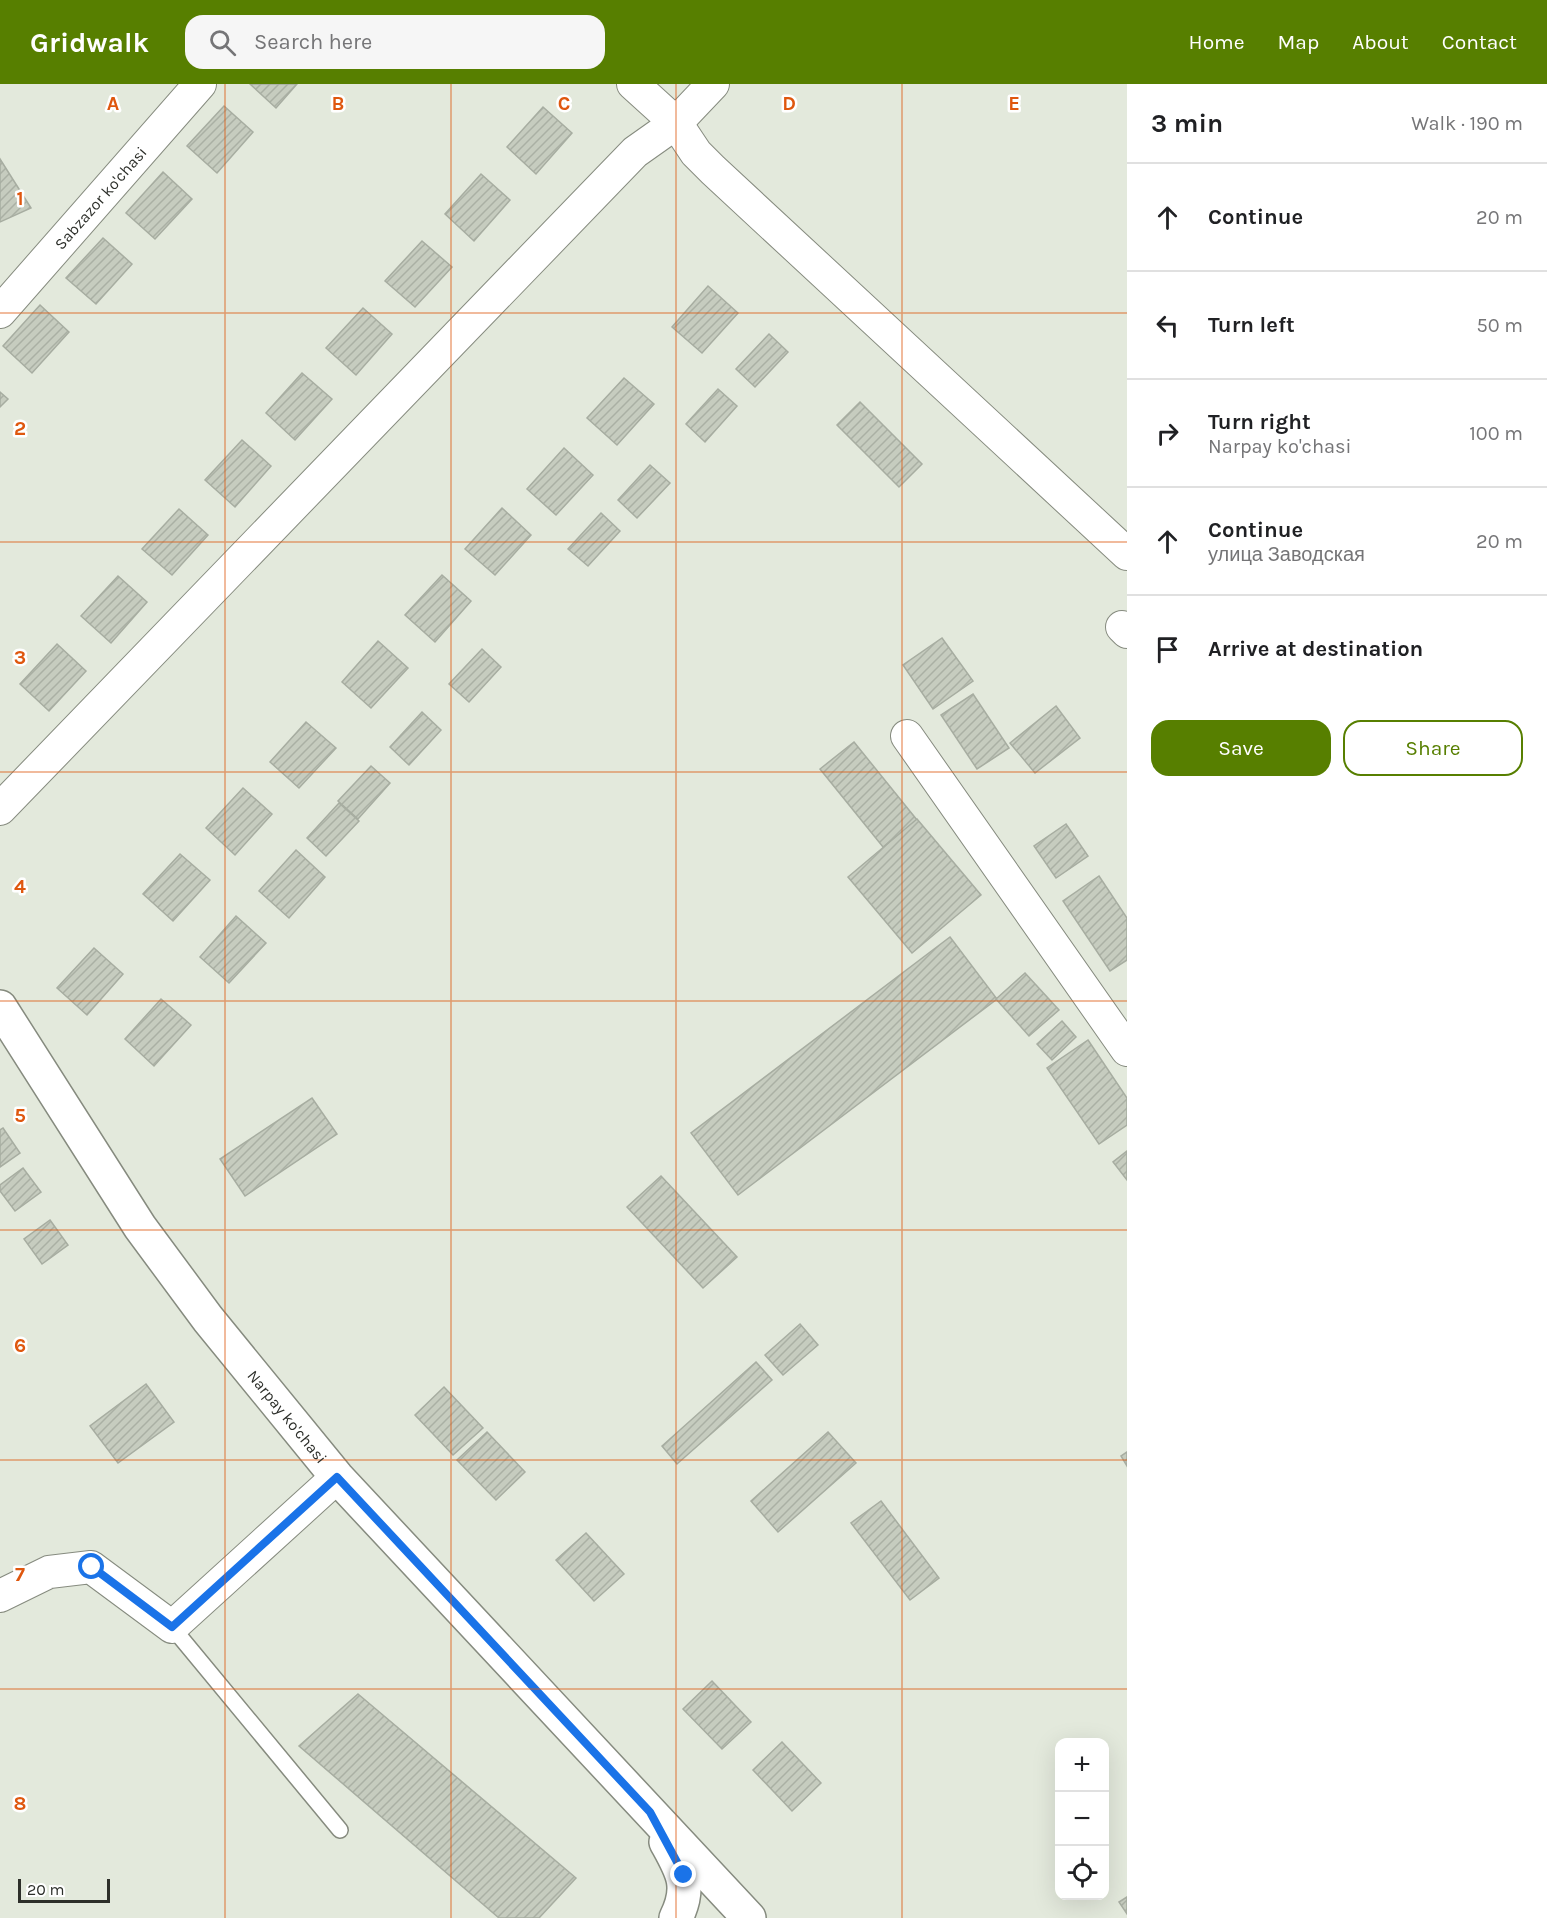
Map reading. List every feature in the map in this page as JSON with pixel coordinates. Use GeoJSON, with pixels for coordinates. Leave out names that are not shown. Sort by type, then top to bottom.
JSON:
{"type":"FeatureCollection","features":[{"type":"Feature","properties":{"kind":"street","name":"Sabzazor ko'chasi"},"geometry":{"type":"LineString","coordinates":[[4,293],[200,84]]}},
{"type":"Feature","properties":{"kind":"street"},"geometry":{"type":"LineString","coordinates":[[633,84],[676,123],[696,153],[713,170],[1127,554]]}},
{"type":"Feature","properties":{"kind":"street"},"geometry":{"type":"LineString","coordinates":[[0,809],[635,152],[676,123],[713,84]]}},
{"type":"Feature","properties":{"kind":"street"},"geometry":{"type":"LineString","coordinates":[[907,736],[1127,1050]]}},
{"type":"Feature","properties":{"kind":"street","name":"Narpay ko'chasi"},"geometry":{"type":"LineString","coordinates":[[0,1007],[140,1227],[208,1320],[337,1477],[749,1918]]}},
{"type":"Feature","properties":{"kind":"street"},"geometry":{"type":"LineString","coordinates":[[0,1596],[49,1572],[92,1567],[172,1627],[337,1477]]}},
{"type":"Feature","properties":{"kind":"street"},"geometry":{"type":"LineString","coordinates":[[650,1812],[684,1875],[685,1901],[676,1918]]}},
{"type":"Feature","properties":{"kind":"lane"},"geometry":{"type":"LineString","coordinates":[[172,1627],[340,1830]]}},
{"type":"Feature","properties":{"kind":"building"},"geometry":{"type":"Polygon","coordinates":[[[250,84],[297,84],[276,108],[250,84]]]}},
{"type":"Feature","properties":{"kind":"building"},"geometry":{"type":"Polygon","coordinates":[[[224,106],[253,132],[217,173],[187,146],[224,106]]]}},
{"type":"Feature","properties":{"kind":"building"},"geometry":{"type":"Polygon","coordinates":[[[543,107],[572,133],[536,174],[507,147],[543,107]]]}},
{"type":"Feature","properties":{"kind":"building"},"geometry":{"type":"Polygon","coordinates":[[[0,159],[31,208],[0,222],[0,159]]]}},
{"type":"Feature","properties":{"kind":"building"},"geometry":{"type":"Polygon","coordinates":[[[163,172],[192,199],[155,239],[126,213],[163,172]]]}},
{"type":"Feature","properties":{"kind":"building"},"geometry":{"type":"Polygon","coordinates":[[[481,174],[510,200],[474,241],[445,214],[481,174]]]}},
{"type":"Feature","properties":{"kind":"building"},"geometry":{"type":"Polygon","coordinates":[[[103,238],[132,264],[96,304],[66,278],[103,238]]]}},
{"type":"Feature","properties":{"kind":"building"},"geometry":{"type":"Polygon","coordinates":[[[422,241],[452,267],[415,307],[385,281],[422,241]]]}},
{"type":"Feature","properties":{"kind":"building"},"geometry":{"type":"Polygon","coordinates":[[[708,286],[738,313],[702,353],[672,327],[708,286]]]}},
{"type":"Feature","properties":{"kind":"building"},"geometry":{"type":"Polygon","coordinates":[[[40,305],[69,332],[32,373],[3,346],[40,305]]]}},
{"type":"Feature","properties":{"kind":"building"},"geometry":{"type":"Polygon","coordinates":[[[363,308],[392,334],[356,375],[326,348],[363,308]]]}},
{"type":"Feature","properties":{"kind":"building"},"geometry":{"type":"Polygon","coordinates":[[[769,334],[788,352],[755,387],[736,369],[769,334]]]}},
{"type":"Feature","properties":{"kind":"building"},"geometry":{"type":"Polygon","coordinates":[[[302,373],[332,399],[295,440],[266,413],[302,373]]]}},
{"type":"Feature","properties":{"kind":"building"},"geometry":{"type":"Polygon","coordinates":[[[624,378],[654,404],[617,445],[587,418],[624,378]]]}},
{"type":"Feature","properties":{"kind":"building"},"geometry":{"type":"Polygon","coordinates":[[[718,389],[737,406],[705,442],[686,424],[718,389]]]}},
{"type":"Feature","properties":{"kind":"building"},"geometry":{"type":"Polygon","coordinates":[[[0,392],[8,399],[0,407],[0,392]]]}},
{"type":"Feature","properties":{"kind":"building"},"geometry":{"type":"Polygon","coordinates":[[[860,402],[922,464],[899,487],[837,425],[860,402]]]}},
{"type":"Feature","properties":{"kind":"building"},"geometry":{"type":"Polygon","coordinates":[[[242,440],[271,466],[235,507],[205,480],[242,440]]]}},
{"type":"Feature","properties":{"kind":"building"},"geometry":{"type":"Polygon","coordinates":[[[564,448],[593,475],[556,515],[527,489],[564,448]]]}},
{"type":"Feature","properties":{"kind":"building"},"geometry":{"type":"Polygon","coordinates":[[[650,465],[670,483],[637,518],[618,500],[650,465]]]}},
{"type":"Feature","properties":{"kind":"building"},"geometry":{"type":"Polygon","coordinates":[[[502,508],[531,535],[495,575],[465,549],[502,508]]]}},
{"type":"Feature","properties":{"kind":"building"},"geometry":{"type":"Polygon","coordinates":[[[179,509],[208,535],[172,575],[142,549],[179,509]]]}},
{"type":"Feature","properties":{"kind":"building"},"geometry":{"type":"Polygon","coordinates":[[[601,513],[620,531],[588,566],[568,549],[601,513]]]}},
{"type":"Feature","properties":{"kind":"building"},"geometry":{"type":"Polygon","coordinates":[[[442,575],[471,601],[435,642],[405,615],[442,575]]]}},
{"type":"Feature","properties":{"kind":"building"},"geometry":{"type":"Polygon","coordinates":[[[118,576],[147,602],[111,643],[81,616],[118,576]]]}},
{"type":"Feature","properties":{"kind":"building"},"geometry":{"type":"Polygon","coordinates":[[[942,638],[973,681],[933,709],[903,665],[942,638]]]}},
{"type":"Feature","properties":{"kind":"building"},"geometry":{"type":"Polygon","coordinates":[[[378,641],[408,668],[371,708],[342,682],[378,641]]]}},
{"type":"Feature","properties":{"kind":"building"},"geometry":{"type":"Polygon","coordinates":[[[57,644],[86,671],[49,711],[20,684],[57,644]]]}},
{"type":"Feature","properties":{"kind":"building"},"geometry":{"type":"Polygon","coordinates":[[[482,649],[501,667],[469,702],[449,684],[482,649]]]}},
{"type":"Feature","properties":{"kind":"building"},"geometry":{"type":"Polygon","coordinates":[[[973,694],[1009,748],[977,769],[941,715],[973,694]]]}},
{"type":"Feature","properties":{"kind":"building"},"geometry":{"type":"Polygon","coordinates":[[[1056,706],[1080,738],[1035,773],[1010,743],[1056,706]]]}},
{"type":"Feature","properties":{"kind":"building"},"geometry":{"type":"Polygon","coordinates":[[[422,712],[441,730],[409,765],[390,747],[422,712]]]}},
{"type":"Feature","properties":{"kind":"building"},"geometry":{"type":"Polygon","coordinates":[[[306,722],[336,748],[299,788],[270,762],[306,722]]]}},
{"type":"Feature","properties":{"kind":"building"},"geometry":{"type":"Polygon","coordinates":[[[854,742],[917,820],[883,847],[820,769],[854,742]]]}},
{"type":"Feature","properties":{"kind":"building"},"geometry":{"type":"Polygon","coordinates":[[[371,766],[390,783],[358,819],[338,801],[371,766]]]}},
{"type":"Feature","properties":{"kind":"building"},"geometry":{"type":"Polygon","coordinates":[[[243,788],[272,814],[235,855],[206,828],[243,788]]]}},
{"type":"Feature","properties":{"kind":"building"},"geometry":{"type":"Polygon","coordinates":[[[339,803],[359,821],[326,856],[307,838],[339,803]]]}},
{"type":"Feature","properties":{"kind":"building"},"geometry":{"type":"Polygon","coordinates":[[[917,819],[981,895],[912,953],[848,877],[917,819]]]}},
{"type":"Feature","properties":{"kind":"building"},"geometry":{"type":"Polygon","coordinates":[[[1066,824],[1088,856],[1056,878],[1034,846],[1066,824]]]}},
{"type":"Feature","properties":{"kind":"building"},"geometry":{"type":"Polygon","coordinates":[[[296,850],[325,877],[289,918],[259,891],[296,850]]]}},
{"type":"Feature","properties":{"kind":"building"},"geometry":{"type":"Polygon","coordinates":[[[180,854],[210,880],[173,921],[143,894],[180,854]]]}},
{"type":"Feature","properties":{"kind":"building"},"geometry":{"type":"Polygon","coordinates":[[[1099,876],[1127,918],[1127,960],[1110,971],[1063,901],[1099,876]]]}},
{"type":"Feature","properties":{"kind":"building"},"geometry":{"type":"Polygon","coordinates":[[[236,916],[266,943],[229,983],[200,957],[236,916]]]}},
{"type":"Feature","properties":{"kind":"building"},"geometry":{"type":"Polygon","coordinates":[[[950,937],[997,999],[738,1195],[691,1133],[950,937]]]}},
{"type":"Feature","properties":{"kind":"building"},"geometry":{"type":"Polygon","coordinates":[[[94,948],[123,974],[87,1015],[57,988],[94,948]]]}},
{"type":"Feature","properties":{"kind":"building"},"geometry":{"type":"Polygon","coordinates":[[[1025,973],[1059,1010],[1029,1036],[996,999],[1025,973]]]}},
{"type":"Feature","properties":{"kind":"building"},"geometry":{"type":"Polygon","coordinates":[[[161,999],[191,1025],[154,1066],[125,1039],[161,999]]]}},
{"type":"Feature","properties":{"kind":"building"},"geometry":{"type":"Polygon","coordinates":[[[1062,1021],[1076,1037],[1052,1060],[1037,1044],[1062,1021]]]}},
{"type":"Feature","properties":{"kind":"building"},"geometry":{"type":"Polygon","coordinates":[[[1088,1040],[1127,1098],[1127,1125],[1099,1144],[1047,1068],[1088,1040]]]}},
{"type":"Feature","properties":{"kind":"building"},"geometry":{"type":"Polygon","coordinates":[[[312,1098],[337,1134],[245,1196],[220,1159],[312,1098]]]}},
{"type":"Feature","properties":{"kind":"building"},"geometry":{"type":"Polygon","coordinates":[[[3,1128],[20,1153],[0,1167],[0,1130],[3,1128]]]}},
{"type":"Feature","properties":{"kind":"building"},"geometry":{"type":"Polygon","coordinates":[[[1127,1151],[1127,1180],[1113,1162],[1127,1151]]]}},
{"type":"Feature","properties":{"kind":"building"},"geometry":{"type":"Polygon","coordinates":[[[23,1168],[41,1192],[15,1211],[0,1191],[0,1185],[23,1168]]]}},
{"type":"Feature","properties":{"kind":"building"},"geometry":{"type":"Polygon","coordinates":[[[661,1176],[737,1257],[703,1288],[627,1207],[661,1176]]]}},
{"type":"Feature","properties":{"kind":"building"},"geometry":{"type":"Polygon","coordinates":[[[50,1220],[68,1245],[42,1264],[24,1239],[50,1220]]]}},
{"type":"Feature","properties":{"kind":"building"},"geometry":{"type":"Polygon","coordinates":[[[800,1324],[818,1345],[783,1375],[765,1355],[800,1324]]]}},
{"type":"Feature","properties":{"kind":"building"},"geometry":{"type":"Polygon","coordinates":[[[756,1362],[772,1380],[677,1464],[662,1446],[756,1362]]]}},
{"type":"Feature","properties":{"kind":"building"},"geometry":{"type":"Polygon","coordinates":[[[146,1384],[174,1422],[118,1463],[90,1426],[146,1384]]]}},
{"type":"Feature","properties":{"kind":"building"},"geometry":{"type":"Polygon","coordinates":[[[444,1387],[483,1428],[453,1455],[415,1415],[444,1387]]]}},
{"type":"Feature","properties":{"kind":"building"},"geometry":{"type":"Polygon","coordinates":[[[487,1432],[525,1472],[496,1500],[457,1460],[487,1432]]]}},
{"type":"Feature","properties":{"kind":"building"},"geometry":{"type":"Polygon","coordinates":[[[828,1432],[856,1463],[778,1532],[751,1501],[828,1432]]]}},
{"type":"Feature","properties":{"kind":"building"},"geometry":{"type":"Polygon","coordinates":[[[1127,1452],[1127,1466],[1121,1456],[1127,1452]]]}},
{"type":"Feature","properties":{"kind":"building"},"geometry":{"type":"Polygon","coordinates":[[[881,1501],[939,1578],[910,1600],[851,1523],[881,1501]]]}},
{"type":"Feature","properties":{"kind":"building"},"geometry":{"type":"Polygon","coordinates":[[[586,1533],[624,1574],[594,1601],[556,1560],[586,1533]]]}},
{"type":"Feature","properties":{"kind":"building"},"geometry":{"type":"Polygon","coordinates":[[[712,1681],[751,1722],[722,1749],[683,1709],[712,1681]]]}},
{"type":"Feature","properties":{"kind":"building"},"geometry":{"type":"Polygon","coordinates":[[[358,1694],[576,1878],[539,1918],[499,1918],[299,1746],[358,1694]]]}},
{"type":"Feature","properties":{"kind":"building"},"geometry":{"type":"Polygon","coordinates":[[[782,1742],[821,1783],[792,1811],[753,1770],[782,1742]]]}},
{"type":"Feature","properties":{"kind":"building"},"geometry":{"type":"Polygon","coordinates":[[[1127,1897],[1127,1914],[1119,1902],[1127,1897]]]}},
{"type":"Feature","properties":{"kind":"route"},"geometry":{"type":"LineString","coordinates":[[92,1567],[172,1627],[337,1477],[650,1812],[684,1875]]}}]}
